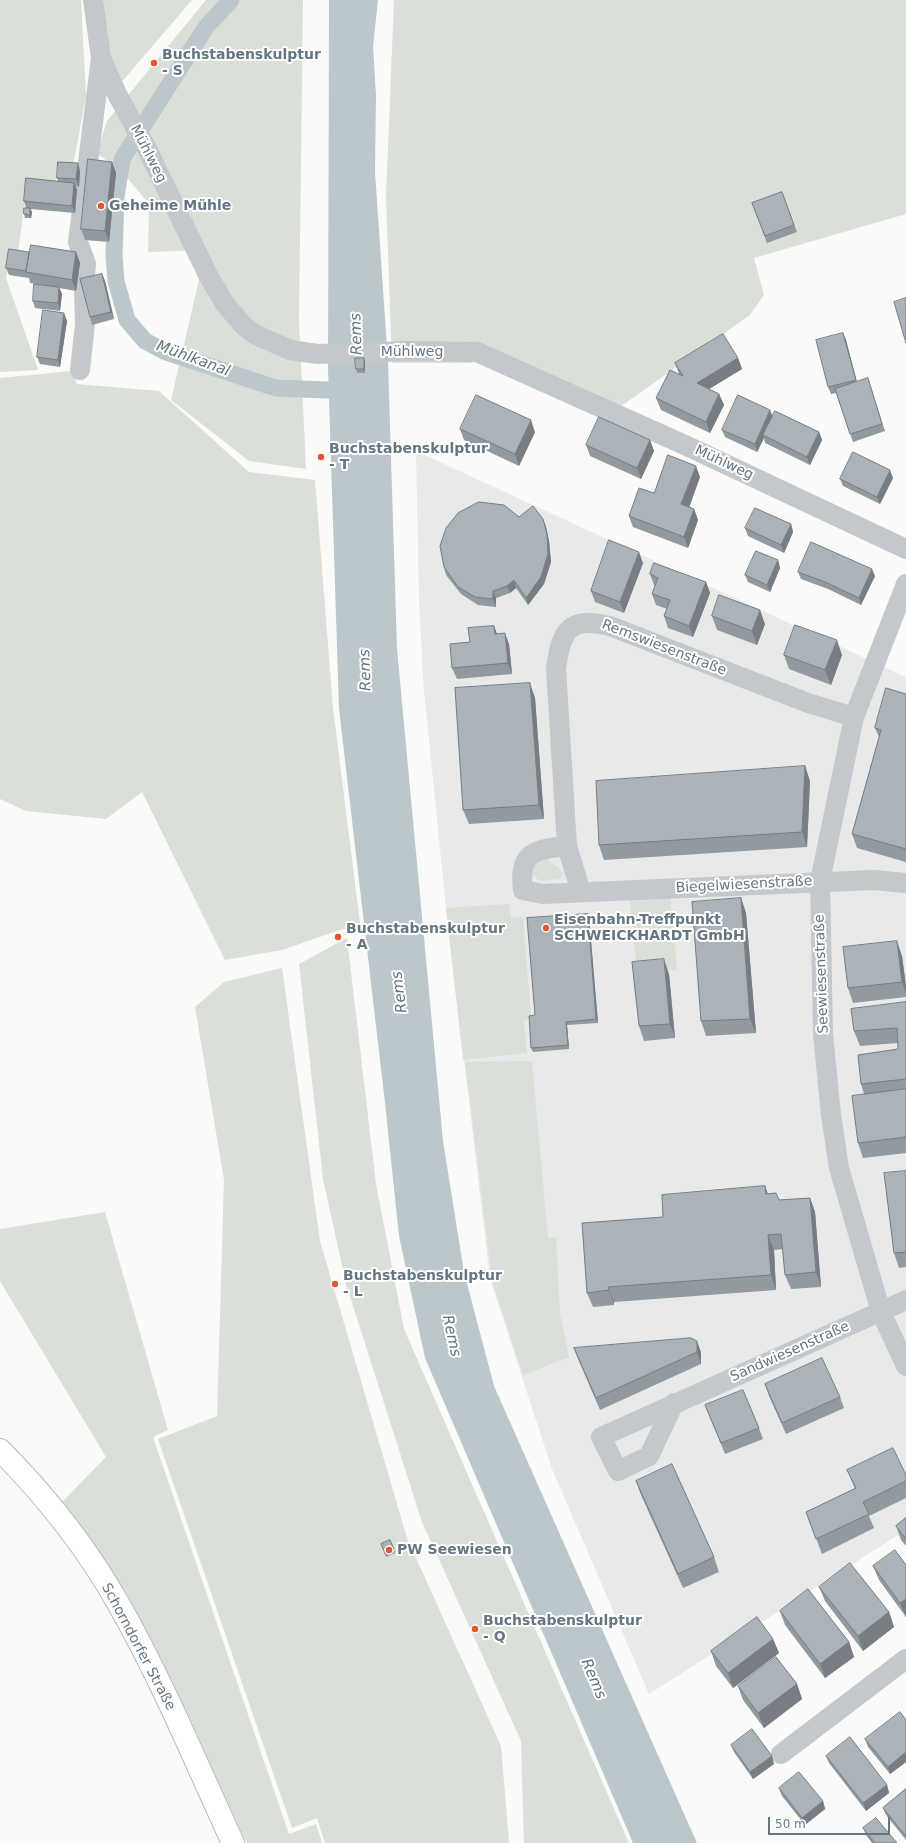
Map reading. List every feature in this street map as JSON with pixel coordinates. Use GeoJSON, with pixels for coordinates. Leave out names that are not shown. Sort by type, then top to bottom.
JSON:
{"type":"FeatureCollection","features":[{"type":"Feature","properties":{"kind":"main road","name":"Schorndorfer Straße"},"geometry":{"type":"LineString","coordinates":[[0,1450],[28,1478],[76,1538],[118,1602],[151,1664],[233,1843]]}},
{"type":"Feature","properties":{"kind":"street","name":"Mühlweg"},"geometry":{"type":"LineString","coordinates":[[93,0],[101,58],[117,94],[149,154],[208,275],[225,304],[242,325],[254,334],[290,350],[318,354],[477,352],[687,446],[906,549]]}},
{"type":"Feature","properties":{"kind":"street"},"geometry":{"type":"LineString","coordinates":[[80,370],[85,324],[84,291],[86,264],[78,242],[101,58]]}},
{"type":"Feature","properties":{"kind":"street","name":"Seewiesenstraße"},"geometry":{"type":"LineString","coordinates":[[906,584],[854,717],[820,882],[823,1034],[831,1115],[839,1168],[881,1312],[906,1366]]}},
{"type":"Feature","properties":{"kind":"street","name":"Remswiesenstraße"},"geometry":{"type":"LineString","coordinates":[[567,846],[556,669],[558,647],[566,634],[577,623],[594,622],[610,626],[808,703],[854,717]]}},
{"type":"Feature","properties":{"kind":"street"},"geometry":{"type":"LineString","coordinates":[[567,846],[581,892]]}},
{"type":"Feature","properties":{"kind":"street","name":"Biegelwiesenstraße"},"geometry":{"type":"LineString","coordinates":[[567,846],[543,848],[530,855],[521,876],[523,890],[543,894],[874,880],[906,884]]}},
{"type":"Feature","properties":{"kind":"street","name":"Sandwiesenstraße"},"geometry":{"type":"LineString","coordinates":[[674,1403],[906,1300]]}},
{"type":"Feature","properties":{"kind":"street"},"geometry":{"type":"LineString","coordinates":[[781,1754],[906,1659]]}},
{"type":"Feature","properties":{"kind":"shaded area"},"geometry":{"type":"Polygon","coordinates":[[[0,0],[81,0],[86,96],[73,166],[58,165],[55,186],[27,183],[18,254],[10,254],[6,278],[38,370],[0,372],[0,0]]]}},
{"type":"Feature","properties":{"kind":"shaded area"},"geometry":{"type":"Polygon","coordinates":[[[100,0],[192,0],[120,84],[110,66],[100,0]]]}},
{"type":"Feature","properties":{"kind":"shaded area"},"geometry":{"type":"Polygon","coordinates":[[[206,0],[303,0],[299,320],[306,469],[249,461],[171,400],[206,250],[148,252],[149,204],[124,174],[97,153],[107,121],[206,0]]]}},
{"type":"Feature","properties":{"kind":"shaded area"},"geometry":{"type":"Polygon","coordinates":[[[394,0],[906,0],[906,214],[754,258],[764,295],[750,315],[610,414],[475,357],[472,363],[392,363],[386,197],[394,0]]]}},
{"type":"Feature","properties":{"kind":"shaded area"},"geometry":{"type":"Polygon","coordinates":[[[72,371],[77,384],[159,391],[249,472],[315,480],[333,708],[360,923],[282,950],[225,960],[142,792],[106,819],[26,811],[0,799],[0,378],[72,371]]]}},
{"type":"Feature","properties":{"kind":"shaded area"},"geometry":{"type":"Polygon","coordinates":[[[416,451],[906,677],[906,1530],[649,1694],[552,1469],[490,1279],[446,908],[424,691],[419,602],[416,451]]]}},
{"type":"Feature","properties":{"kind":"shaded area"},"geometry":{"type":"Polygon","coordinates":[[[545,858],[560,869],[563,875],[560,879],[540,881],[531,874],[532,863],[545,858]]]}},
{"type":"Feature","properties":{"kind":"shaded area"},"geometry":{"type":"Polygon","coordinates":[[[670,894],[677,970],[637,973],[630,897],[670,894]]]}},
{"type":"Feature","properties":{"kind":"shaded area"},"geometry":{"type":"Polygon","coordinates":[[[509,904],[511,918],[523,917],[531,1018],[524,1020],[527,1053],[463,1060],[446,908],[509,904]]]}},
{"type":"Feature","properties":{"kind":"shaded area"},"geometry":{"type":"Polygon","coordinates":[[[347,938],[376,1184],[404,1329],[629,1843],[524,1843],[521,1741],[422,1522],[346,1284],[323,1179],[299,964],[347,938]]]}},
{"type":"Feature","properties":{"kind":"shaded area"},"geometry":{"type":"Polygon","coordinates":[[[282,968],[320,1241],[407,1538],[501,1746],[509,1843],[325,1843],[317,1818],[292,1828],[158,1439],[217,1416],[224,1180],[195,1007],[224,982],[282,968]]]}},
{"type":"Feature","properties":{"kind":"shaded area"},"geometry":{"type":"Polygon","coordinates":[[[532,1061],[548,1238],[556,1237],[560,1314],[569,1357],[523,1375],[492,1280],[465,1062],[532,1061]]]}},
{"type":"Feature","properties":{"kind":"shaded area"},"geometry":{"type":"Polygon","coordinates":[[[105,1212],[168,1430],[153,1437],[289,1834],[316,1824],[322,1843],[247,1843],[61,1503],[106,1457],[0,1281],[0,1229],[105,1212]]]}},
{"type":"Feature","properties":{"kind":"water","name":"Rems"},"geometry":{"type":"Polygon","coordinates":[[[329,0],[378,0],[373,46],[376,95],[375,172],[388,362],[397,649],[443,1141],[464,1272],[494,1386],[697,1843],[633,1843],[425,1358],[399,1236],[339,709],[328,368],[329,0]]]}},
{"type":"Feature","properties":{"kind":"building","name":"Geheime Mühle"},"geometry":{"type":"Polygon","coordinates":[[[88,159],[112,162],[105,231],[81,229],[88,159]]]}},
{"type":"Feature","properties":{"kind":"building"},"geometry":{"type":"Polygon","coordinates":[[[58,162],[78,163],[76,179],[57,178],[58,162]]]}},
{"type":"Feature","properties":{"kind":"building"},"geometry":{"type":"Polygon","coordinates":[[[26,178],[74,183],[72,206],[24,201],[26,178]]]}},
{"type":"Feature","properties":{"kind":"building"},"geometry":{"type":"Polygon","coordinates":[[[782,192],[794,225],[765,236],[752,203],[782,192]]]}},
{"type":"Feature","properties":{"kind":"building"},"geometry":{"type":"Polygon","coordinates":[[[24,208],[30,208],[30,215],[24,214],[24,208]]]}},
{"type":"Feature","properties":{"kind":"building"},"geometry":{"type":"Polygon","coordinates":[[[31,245],[76,252],[72,280],[26,272],[31,245]]]}},
{"type":"Feature","properties":{"kind":"building"},"geometry":{"type":"Polygon","coordinates":[[[9,249],[29,252],[26,271],[6,268],[9,249]]]}},
{"type":"Feature","properties":{"kind":"building"},"geometry":{"type":"Polygon","coordinates":[[[102,274],[111,312],[90,317],[80,279],[102,274]]]}},
{"type":"Feature","properties":{"kind":"building"},"geometry":{"type":"Polygon","coordinates":[[[34,284],[59,287],[58,303],[33,301],[34,284]]]}},
{"type":"Feature","properties":{"kind":"building"},"geometry":{"type":"Polygon","coordinates":[[[906,298],[906,343],[894,302],[906,298]]]}},
{"type":"Feature","properties":{"kind":"building"},"geometry":{"type":"Polygon","coordinates":[[[43,310],[64,313],[58,360],[37,357],[43,310]]]}},
{"type":"Feature","properties":{"kind":"building"},"geometry":{"type":"Polygon","coordinates":[[[843,333],[856,380],[828,387],[816,340],[843,333]]]}},
{"type":"Feature","properties":{"kind":"building"},"geometry":{"type":"Polygon","coordinates":[[[723,334],[738,358],[697,383],[719,394],[706,422],[656,398],[670,370],[683,376],[675,363],[723,334]]]}},
{"type":"Feature","properties":{"kind":"building"},"geometry":{"type":"Polygon","coordinates":[[[355,358],[364,358],[364,369],[356,369],[355,358]]]}},
{"type":"Feature","properties":{"kind":"building"},"geometry":{"type":"Polygon","coordinates":[[[868,378],[882,424],[850,434],[835,389],[868,378]]]}},
{"type":"Feature","properties":{"kind":"building"},"geometry":{"type":"Polygon","coordinates":[[[476,395],[531,420],[515,454],[460,429],[476,395]]]}},
{"type":"Feature","properties":{"kind":"building"},"geometry":{"type":"Polygon","coordinates":[[[738,395],[770,410],[755,444],[722,430],[738,395]]]}},
{"type":"Feature","properties":{"kind":"building"},"geometry":{"type":"Polygon","coordinates":[[[775,411],[819,432],[807,457],[763,435],[775,411]]]}},
{"type":"Feature","properties":{"kind":"building"},"geometry":{"type":"Polygon","coordinates":[[[599,417],[650,440],[637,468],[586,445],[599,417]]]}},
{"type":"Feature","properties":{"kind":"building"},"geometry":{"type":"Polygon","coordinates":[[[853,452],[890,470],[877,497],[840,479],[853,452]]]}},
{"type":"Feature","properties":{"kind":"building"},"geometry":{"type":"Polygon","coordinates":[[[668,455],[696,466],[681,504],[694,509],[684,537],[629,516],[639,488],[654,493],[668,455]]]}},
{"type":"Feature","properties":{"kind":"building"},"geometry":{"type":"Polygon","coordinates":[[[479,502],[504,505],[519,517],[533,506],[543,519],[547,534],[548,554],[541,577],[526,598],[514,580],[507,586],[493,591],[493,599],[475,597],[458,587],[444,567],[440,546],[446,528],[458,513],[479,502]]]}},
{"type":"Feature","properties":{"kind":"building"},"geometry":{"type":"Polygon","coordinates":[[[755,508],[791,524],[781,545],[745,528],[755,508]]]}},
{"type":"Feature","properties":{"kind":"building"},"geometry":{"type":"Polygon","coordinates":[[[609,540],[639,552],[620,602],[591,591],[609,540]]]}},
{"type":"Feature","properties":{"kind":"building"},"geometry":{"type":"Polygon","coordinates":[[[811,542],[872,569],[859,598],[825,582],[798,572],[811,542]]]}},
{"type":"Feature","properties":{"kind":"building"},"geometry":{"type":"Polygon","coordinates":[[[756,551],[778,560],[767,585],[745,575],[756,551]]]}},
{"type":"Feature","properties":{"kind":"building"},"geometry":{"type":"Polygon","coordinates":[[[654,563],[706,582],[689,626],[664,616],[670,600],[652,594],[658,578],[650,574],[654,563]]]}},
{"type":"Feature","properties":{"kind":"building"},"geometry":{"type":"Polygon","coordinates":[[[719,595],[760,610],[752,631],[712,616],[719,595]]]}},
{"type":"Feature","properties":{"kind":"building"},"geometry":{"type":"Polygon","coordinates":[[[795,625],[837,640],[825,670],[784,655],[795,625]]]}},
{"type":"Feature","properties":{"kind":"building"},"geometry":{"type":"Polygon","coordinates":[[[494,626],[495,634],[505,633],[508,663],[452,668],[450,644],[470,642],[468,628],[494,626]]]}},
{"type":"Feature","properties":{"kind":"building"},"geometry":{"type":"Polygon","coordinates":[[[530,683],[539,805],[463,810],[455,688],[530,683]]]}},
{"type":"Feature","properties":{"kind":"building"},"geometry":{"type":"Polygon","coordinates":[[[886,688],[906,694],[906,849],[852,834],[881,730],[875,728],[886,688]]]}},
{"type":"Feature","properties":{"kind":"building"},"geometry":{"type":"Polygon","coordinates":[[[805,766],[802,832],[599,845],[596,781],[805,766]]]}},
{"type":"Feature","properties":{"kind":"building"},"geometry":{"type":"Polygon","coordinates":[[[741,898],[750,1019],[701,1021],[692,902],[741,898]]]}},
{"type":"Feature","properties":{"kind":"building"},"geometry":{"type":"Polygon","coordinates":[[[588,914],[596,1019],[566,1022],[568,1045],[531,1048],[529,1016],[535,1015],[527,918],[588,914]]]}},
{"type":"Feature","properties":{"kind":"building"},"geometry":{"type":"Polygon","coordinates":[[[897,941],[902,982],[848,988],[843,947],[897,941]]]}},
{"type":"Feature","properties":{"kind":"building"},"geometry":{"type":"Polygon","coordinates":[[[664,959],[670,1024],[639,1026],[632,962],[664,959]]]}},
{"type":"Feature","properties":{"kind":"building"},"geometry":{"type":"Polygon","coordinates":[[[906,1002],[906,1079],[861,1084],[858,1055],[898,1049],[897,1028],[854,1031],[851,1009],[906,1002]]]}},
{"type":"Feature","properties":{"kind":"building"},"geometry":{"type":"Polygon","coordinates":[[[906,1089],[906,1137],[858,1143],[852,1096],[906,1089]]]}},
{"type":"Feature","properties":{"kind":"building"},"geometry":{"type":"Polygon","coordinates":[[[906,1171],[906,1252],[894,1253],[884,1173],[906,1171]]]}},
{"type":"Feature","properties":{"kind":"building"},"geometry":{"type":"Polygon","coordinates":[[[765,1186],[766,1194],[776,1193],[779,1200],[810,1198],[816,1272],[785,1275],[781,1234],[768,1235],[771,1275],[608,1287],[609,1290],[587,1293],[582,1223],[663,1217],[662,1195],[765,1186]]]}},
{"type":"Feature","properties":{"kind":"building"},"geometry":{"type":"Polygon","coordinates":[[[691,1338],[697,1341],[697,1352],[596,1398],[574,1348],[691,1338]]]}},
{"type":"Feature","properties":{"kind":"building"},"geometry":{"type":"Polygon","coordinates":[[[822,1358],[840,1397],[782,1423],[765,1384],[822,1358]]]}},
{"type":"Feature","properties":{"kind":"building"},"geometry":{"type":"Polygon","coordinates":[[[743,1390],[759,1428],[721,1443],[705,1405],[743,1390]]]}},
{"type":"Feature","properties":{"kind":"building"},"geometry":{"type":"Polygon","coordinates":[[[893,1448],[906,1475],[906,1481],[863,1502],[869,1514],[816,1539],[806,1512],[856,1488],[847,1470],[893,1448]]]}},
{"type":"Feature","properties":{"kind":"building"},"geometry":{"type":"Polygon","coordinates":[[[672,1464],[714,1557],[678,1574],[636,1481],[672,1464]]]}},
{"type":"Feature","properties":{"kind":"building"},"geometry":{"type":"Polygon","coordinates":[[[906,1518],[906,1539],[896,1526],[906,1518]]]}},
{"type":"Feature","properties":{"kind":"building"},"geometry":{"type":"Polygon","coordinates":[[[390,1540],[394,1549],[385,1553],[381,1544],[390,1540]]]}},
{"type":"Feature","properties":{"kind":"building"},"geometry":{"type":"Polygon","coordinates":[[[895,1550],[906,1565],[906,1599],[900,1603],[873,1566],[895,1550]]]}},
{"type":"Feature","properties":{"kind":"building"},"geometry":{"type":"Polygon","coordinates":[[[850,1563],[889,1612],[858,1636],[819,1587],[850,1563]]]}},
{"type":"Feature","properties":{"kind":"building"},"geometry":{"type":"Polygon","coordinates":[[[808,1589],[849,1642],[820,1664],[780,1611],[808,1589]]]}},
{"type":"Feature","properties":{"kind":"building"},"geometry":{"type":"Polygon","coordinates":[[[757,1617],[773,1639],[728,1673],[711,1651],[757,1617]]]}},
{"type":"Feature","properties":{"kind":"building"},"geometry":{"type":"Polygon","coordinates":[[[776,1657],[797,1684],[758,1713],[738,1686],[776,1657]]]}},
{"type":"Feature","properties":{"kind":"building"},"geometry":{"type":"Polygon","coordinates":[[[900,1712],[906,1720],[906,1752],[888,1767],[865,1739],[900,1712]]]}},
{"type":"Feature","properties":{"kind":"building"},"geometry":{"type":"Polygon","coordinates":[[[752,1729],[772,1756],[750,1772],[731,1745],[752,1729]]]}},
{"type":"Feature","properties":{"kind":"building"},"geometry":{"type":"Polygon","coordinates":[[[850,1737],[887,1785],[863,1803],[826,1756],[850,1737]]]}},
{"type":"Feature","properties":{"kind":"building"},"geometry":{"type":"Polygon","coordinates":[[[799,1772],[823,1801],[802,1818],[779,1788],[799,1772]]]}},
{"type":"Feature","properties":{"kind":"building"},"geometry":{"type":"Polygon","coordinates":[[[906,1789],[906,1836],[883,1808],[906,1789]]]}},
{"type":"Feature","properties":{"kind":"building"},"geometry":{"type":"Polygon","coordinates":[[[876,1818],[897,1843],[875,1843],[863,1828],[876,1818]]]}},
{"type":"Feature","properties":{"kind":"waterway","name":"Mühlkanal"},"geometry":{"type":"LineString","coordinates":[[231,0],[206,27],[122,159],[116,197],[114,256],[116,281],[127,320],[145,341],[166,352],[276,388],[352,391]]}},
{"type":"Feature","properties":{"kind":"place","name":"Buchstabenskulptur - S"},"geometry":{"type":"Point","coordinates":[154,63]}},
{"type":"Feature","properties":{"kind":"place","name":"Geheime Mühle"},"geometry":{"type":"Point","coordinates":[101,206]}},
{"type":"Feature","properties":{"kind":"place","name":"Buchstabenskulptur - T"},"geometry":{"type":"Point","coordinates":[321,457]}},
{"type":"Feature","properties":{"kind":"place","name":"Eisenbahn-Treffpunkt SCHWEICKHARDT GmbH"},"geometry":{"type":"Point","coordinates":[546,928]}},
{"type":"Feature","properties":{"kind":"place","name":"Buchstabenskulptur - A"},"geometry":{"type":"Point","coordinates":[338,937]}},
{"type":"Feature","properties":{"kind":"place","name":"Buchstabenskulptur - L"},"geometry":{"type":"Point","coordinates":[335,1284]}},
{"type":"Feature","properties":{"kind":"place","name":"PW Seewiesen"},"geometry":{"type":"Point","coordinates":[389,1550]}},
{"type":"Feature","properties":{"kind":"place","name":"Buchstabenskulptur - Q"},"geometry":{"type":"Point","coordinates":[475,1629]}}]}
